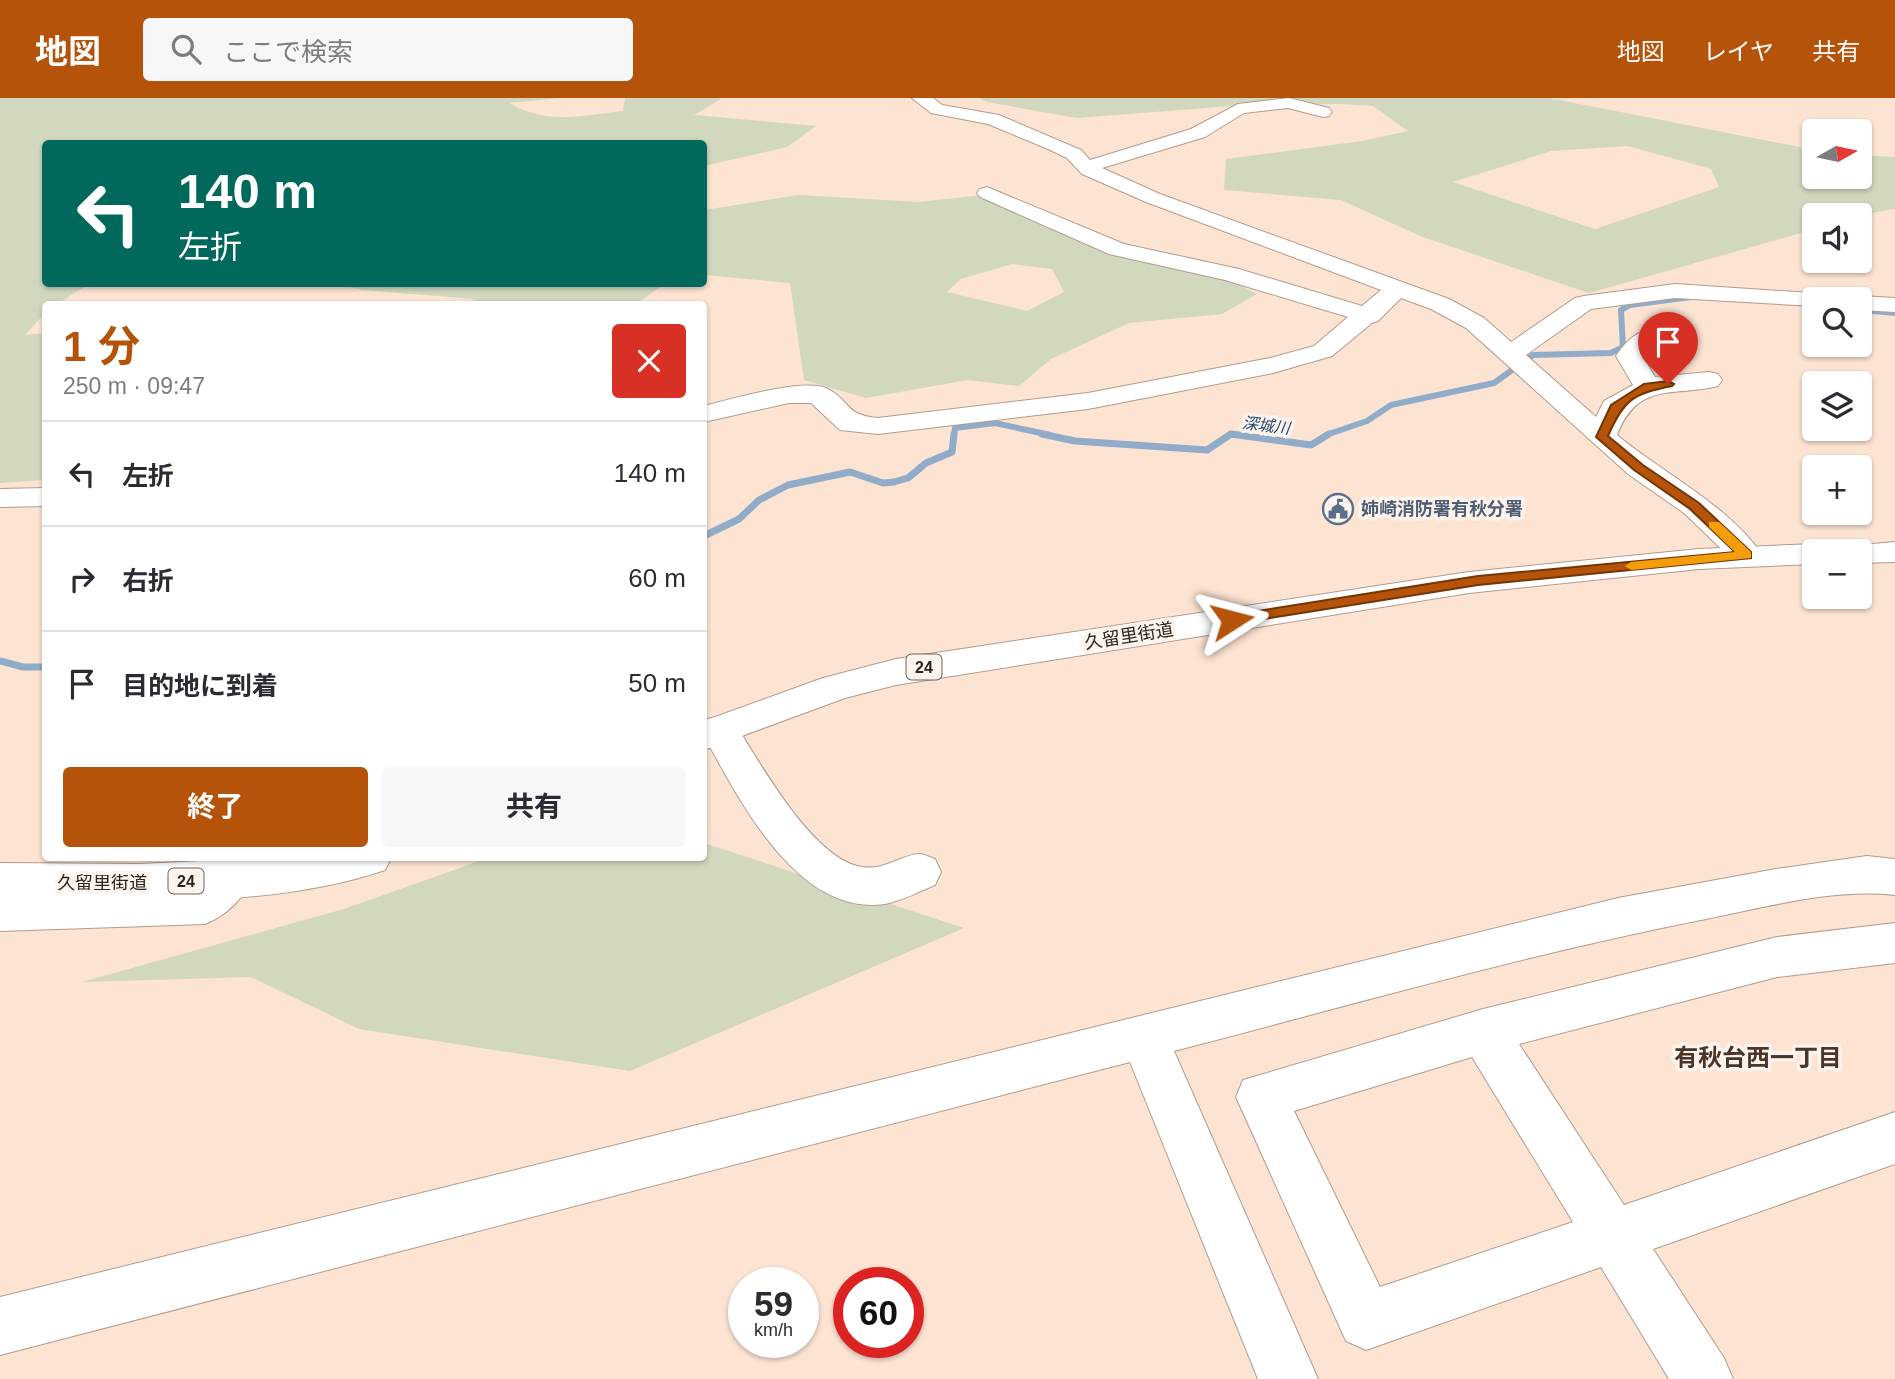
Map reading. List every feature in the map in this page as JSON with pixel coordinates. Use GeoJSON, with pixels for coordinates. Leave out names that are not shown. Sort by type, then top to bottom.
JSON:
{"type":"FeatureCollection","features":[{"type":"Feature","properties":{"kind":"street"},"geometry":{"type":"LineString","coordinates":[[921,98],[937,108],[993,119],[1074,154],[1086,167],[1153,198],[1440,304],[1475,323],[1601,437],[1638,468],[1695,506],[1746,555]]}},
{"type":"Feature","properties":{"kind":"street"},"geometry":{"type":"LineString","coordinates":[[1086,167],[1198,132],[1238,109],[1262,104],[1288,103],[1323,112]]}},
{"type":"Feature","properties":{"kind":"street"},"geometry":{"type":"LineString","coordinates":[[986,193],[1116,249],[1231,274],[1369,316]]}},
{"type":"Feature","properties":{"kind":"street"},"geometry":{"type":"LineString","coordinates":[[707,413],[789,395],[818,395],[849,424],[878,426],[1032,410],[1273,365],[1324,352],[1369,316],[1397,289]]}},
{"type":"Feature","properties":{"kind":"street"},"geometry":{"type":"LineString","coordinates":[[1508,355],[1584,303],[1675,291],[1802,298]]}},
{"type":"Feature","properties":{"kind":"street"},"geometry":{"type":"LineString","coordinates":[[1872,301],[1894,297]]}},
{"type":"Feature","properties":{"kind":"street"},"geometry":{"type":"LineString","coordinates":[[1648,386],[1629,356],[1650,336]]}},
{"type":"Feature","properties":{"kind":"street"},"geometry":{"type":"LineString","coordinates":[[1601,437],[1615,407],[1648,386],[1709,380]]}},
{"type":"Feature","properties":{"kind":"street"},"geometry":{"type":"LineString","coordinates":[[0,498],[42,497]]}},
{"type":"Feature","properties":{"kind":"street"},"geometry":{"type":"LineString","coordinates":[[1872,553],[1895,552]]}},
{"type":"Feature","properties":{"kind":"street","name":"久留里街道"},"geometry":{"type":"LineString","coordinates":[[711,733],[836,687],[896,672],[1478,580],[1746,555],[1802,554]]}},
{"type":"Feature","properties":{"kind":"street"},"geometry":{"type":"LineString","coordinates":[[711,733],[799,850],[827,875],[859,885],[899,885],[920,872]]}},
{"type":"Feature","properties":{"kind":"street","name":"久留里街道"},"geometry":{"type":"LineString","coordinates":[[0,881],[128,885],[231,879],[350,861]]}},
{"type":"Feature","properties":{"kind":"street"},"geometry":{"type":"LineString","coordinates":[[0,1326],[1618,917],[1867,874],[1895,877]]}},
{"type":"Feature","properties":{"kind":"street"},"geometry":{"type":"LineString","coordinates":[[0,912],[205,905],[231,879]]}},
{"type":"Feature","properties":{"kind":"street"},"geometry":{"type":"LineString","coordinates":[[1895,943],[1777,957],[1483,1031],[1261,1097],[1366,1321],[1895,1138]]}},
{"type":"Feature","properties":{"kind":"street"},"geometry":{"type":"LineString","coordinates":[[1483,1031],[1703,1379]]}},
{"type":"Feature","properties":{"kind":"street"},"geometry":{"type":"LineString","coordinates":[[1144,1037],[1288,1379]]}},
{"type":"Feature","properties":{"kind":"green space"},"geometry":{"type":"Polygon","coordinates":[[[0,98],[561,98],[509,103],[537,114],[564,117],[623,111],[625,98],[718,98],[721,99],[694,115],[816,126],[787,147],[707,165],[707,140],[42,140],[42,287],[84,287],[62,301],[42,301],[42,316],[25,335],[42,333],[42,480],[0,483],[0,98]]]}},
{"type":"Feature","properties":{"kind":"green space"},"geometry":{"type":"Polygon","coordinates":[[[979,98],[1549,98],[1802,147],[1802,189],[1872,189],[1872,156],[1895,157],[1895,209],[1872,213],[1872,203],[1802,203],[1802,233],[1589,293],[1420,236],[1341,200],[1224,190],[1226,159],[1362,141],[1408,131],[1373,106],[1232,106],[1077,118],[987,102],[979,98]],[[1628,146],[1551,151],[1453,182],[1595,229],[1719,187],[1711,169],[1628,146]]]}},
{"type":"Feature","properties":{"kind":"green space"},"geometry":{"type":"Polygon","coordinates":[[[798,195],[919,202],[983,195],[1099,246],[1226,278],[1257,294],[1222,314],[1129,323],[1051,359],[1019,386],[968,380],[866,398],[804,380],[790,283],[707,275],[707,210],[798,195]],[[1012,264],[961,279],[947,292],[1027,311],[1064,292],[1052,269],[1012,264]]]}},
{"type":"Feature","properties":{"kind":"green space"},"geometry":{"type":"Polygon","coordinates":[[[349,287],[660,287],[640,301],[473,301],[474,299],[349,287]]]}},
{"type":"Feature","properties":{"kind":"green space"},"geometry":{"type":"Polygon","coordinates":[[[707,844],[964,928],[630,1071],[359,1029],[251,977],[82,982],[344,909],[480,861],[707,861],[707,844]]]}},
{"type":"Feature","properties":{"kind":"waterway","name":"深城川"},"geometry":{"type":"LineString","coordinates":[[1326,435],[1367,421],[1391,405],[1494,383],[1533,355],[1611,353],[1623,347],[1621,310],[1630,305],[1691,297]]}},
{"type":"Feature","properties":{"kind":"waterway","name":"深城川"},"geometry":{"type":"LineString","coordinates":[[1872,311],[1895,313]]}},
{"type":"Feature","properties":{"kind":"waterway","name":"深城川"},"geometry":{"type":"LineString","coordinates":[[954,435],[955,428],[995,423],[1050,435]]}},
{"type":"Feature","properties":{"kind":"waterway","name":"深城川"},"geometry":{"type":"LineString","coordinates":[[707,535],[739,519],[759,500],[788,485],[850,472],[883,483],[908,478],[926,463],[952,452],[954,434]]}},
{"type":"Feature","properties":{"kind":"waterway","name":"深城川"},"geometry":{"type":"LineString","coordinates":[[1042,434],[1075,441],[1207,450],[1230,435]]}},
{"type":"Feature","properties":{"kind":"waterway","name":"深城川"},"geometry":{"type":"LineString","coordinates":[[1238,435],[1311,445],[1329,434]]}},
{"type":"Feature","properties":{"kind":"waterway","name":"深城川"},"geometry":{"type":"LineString","coordinates":[[1230,435],[1238,435]]}},
{"type":"Feature","properties":{"kind":"waterway","name":"深城川"},"geometry":{"type":"LineString","coordinates":[[1230,435],[1238,435]]}},
{"type":"Feature","properties":{"kind":"waterway","name":"深城川"},"geometry":{"type":"LineString","coordinates":[[0,661],[23,667],[42,667]]}},
{"type":"Feature","properties":{"kind":"slow traffic"},"geometry":{"type":"LineString","coordinates":[[1631,566],[1746,555],[1714,525]]}},
{"type":"Feature","properties":{"kind":"place","name":"姉崎消防署有秋分署"},"geometry":{"type":"Point","coordinates":[1338,509]}},
{"type":"Feature","properties":{"kind":"district","name":"有秋台西一丁目"},"geometry":{"type":"Point","coordinates":[1758,1058]}},
{"type":"Feature","properties":{"kind":"route"},"geometry":{"type":"LineString","coordinates":[[1232,620],[1478,580],[1746,555],[1695,506],[1638,468],[1601,437],[1615,407],[1648,386],[1668,384]]}}]}
